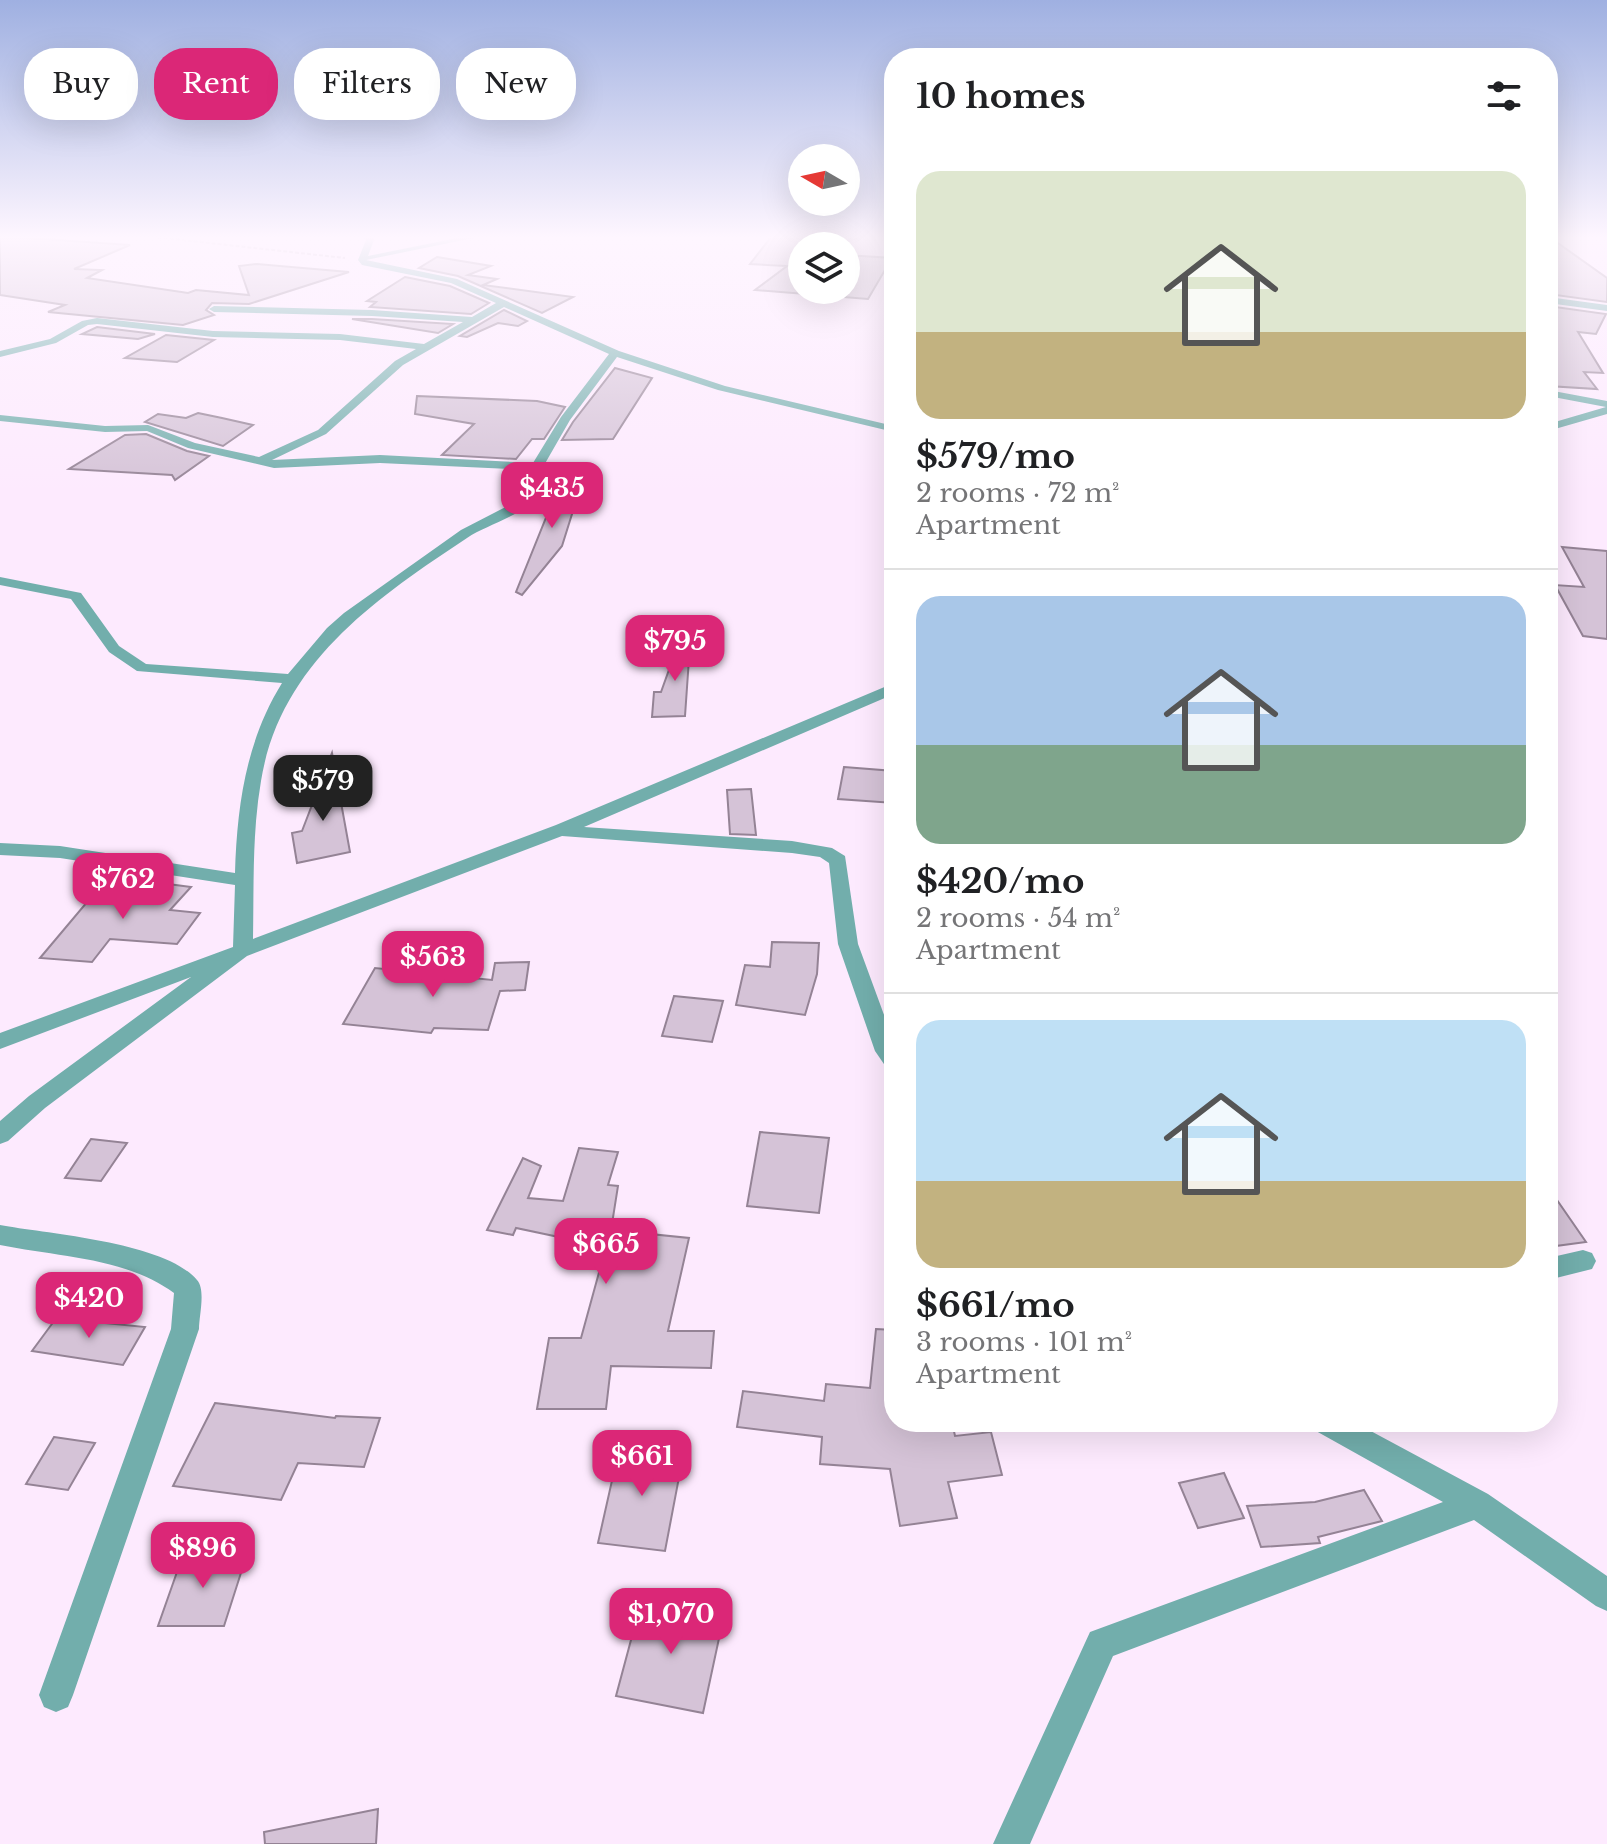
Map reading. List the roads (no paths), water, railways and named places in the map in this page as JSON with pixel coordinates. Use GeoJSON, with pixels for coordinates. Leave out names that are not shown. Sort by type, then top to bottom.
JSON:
{"type":"FeatureCollection","features":[{"type":"Feature","properties":{"kind":"street"},"geometry":{"type":"LineString","coordinates":[[0,354],[53,341],[91,322]]}},
{"type":"Feature","properties":{"kind":"street"},"geometry":{"type":"LineString","coordinates":[[106,322],[213,334],[340,337],[423,347]]}},
{"type":"Feature","properties":{"kind":"street"},"geometry":{"type":"LineString","coordinates":[[259,462],[322,432],[380,377],[423,347],[470,322]]}},
{"type":"Feature","properties":{"kind":"street"},"geometry":{"type":"LineString","coordinates":[[548,322],[615,353],[722,388],[884,427]]}},
{"type":"Feature","properties":{"kind":"street"},"geometry":{"type":"LineString","coordinates":[[243,949],[247,825],[254,761],[273,708],[290,679],[333,630],[363,606],[485,521],[531,497],[541,483],[537,467],[565,419],[615,353]]}},
{"type":"Feature","properties":{"kind":"street"},"geometry":{"type":"LineString","coordinates":[[1558,395],[1607,407]]}},
{"type":"Feature","properties":{"kind":"street"},"geometry":{"type":"LineString","coordinates":[[1558,424],[1607,407]]}},
{"type":"Feature","properties":{"kind":"street"},"geometry":{"type":"LineString","coordinates":[[0,418],[105,429],[148,428],[192,446],[274,464],[380,459],[537,467]]}},
{"type":"Feature","properties":{"kind":"street"},"geometry":{"type":"LineString","coordinates":[[0,581],[76,596],[114,649],[142,668],[290,679]]}},
{"type":"Feature","properties":{"kind":"street"},"geometry":{"type":"LineString","coordinates":[[0,1041],[563,831],[768,746],[884,693]]}},
{"type":"Feature","properties":{"kind":"street"},"geometry":{"type":"LineString","coordinates":[[563,831],[649,840],[792,847],[833,855],[838,860],[848,944],[884,1045]]}},
{"type":"Feature","properties":{"kind":"street"},"geometry":{"type":"LineString","coordinates":[[0,849],[60,852],[245,881]]}},
{"type":"Feature","properties":{"kind":"street"},"geometry":{"type":"LineString","coordinates":[[0,1135],[37,1102],[243,949]]}},
{"type":"Feature","properties":{"kind":"street"},"geometry":{"type":"LineString","coordinates":[[0,1235],[148,1263],[174,1275],[188,1288],[185,1329],[56,1695]]}},
{"type":"Feature","properties":{"kind":"street"},"geometry":{"type":"LineString","coordinates":[[1558,1267],[1583,1261]]}},
{"type":"Feature","properties":{"kind":"street"},"geometry":{"type":"LineString","coordinates":[[1344,1432],[1477,1504],[1607,1595]]}},
{"type":"Feature","properties":{"kind":"street"},"geometry":{"type":"LineString","coordinates":[[1011,1844],[1102,1644],[1477,1504]]}}]}
